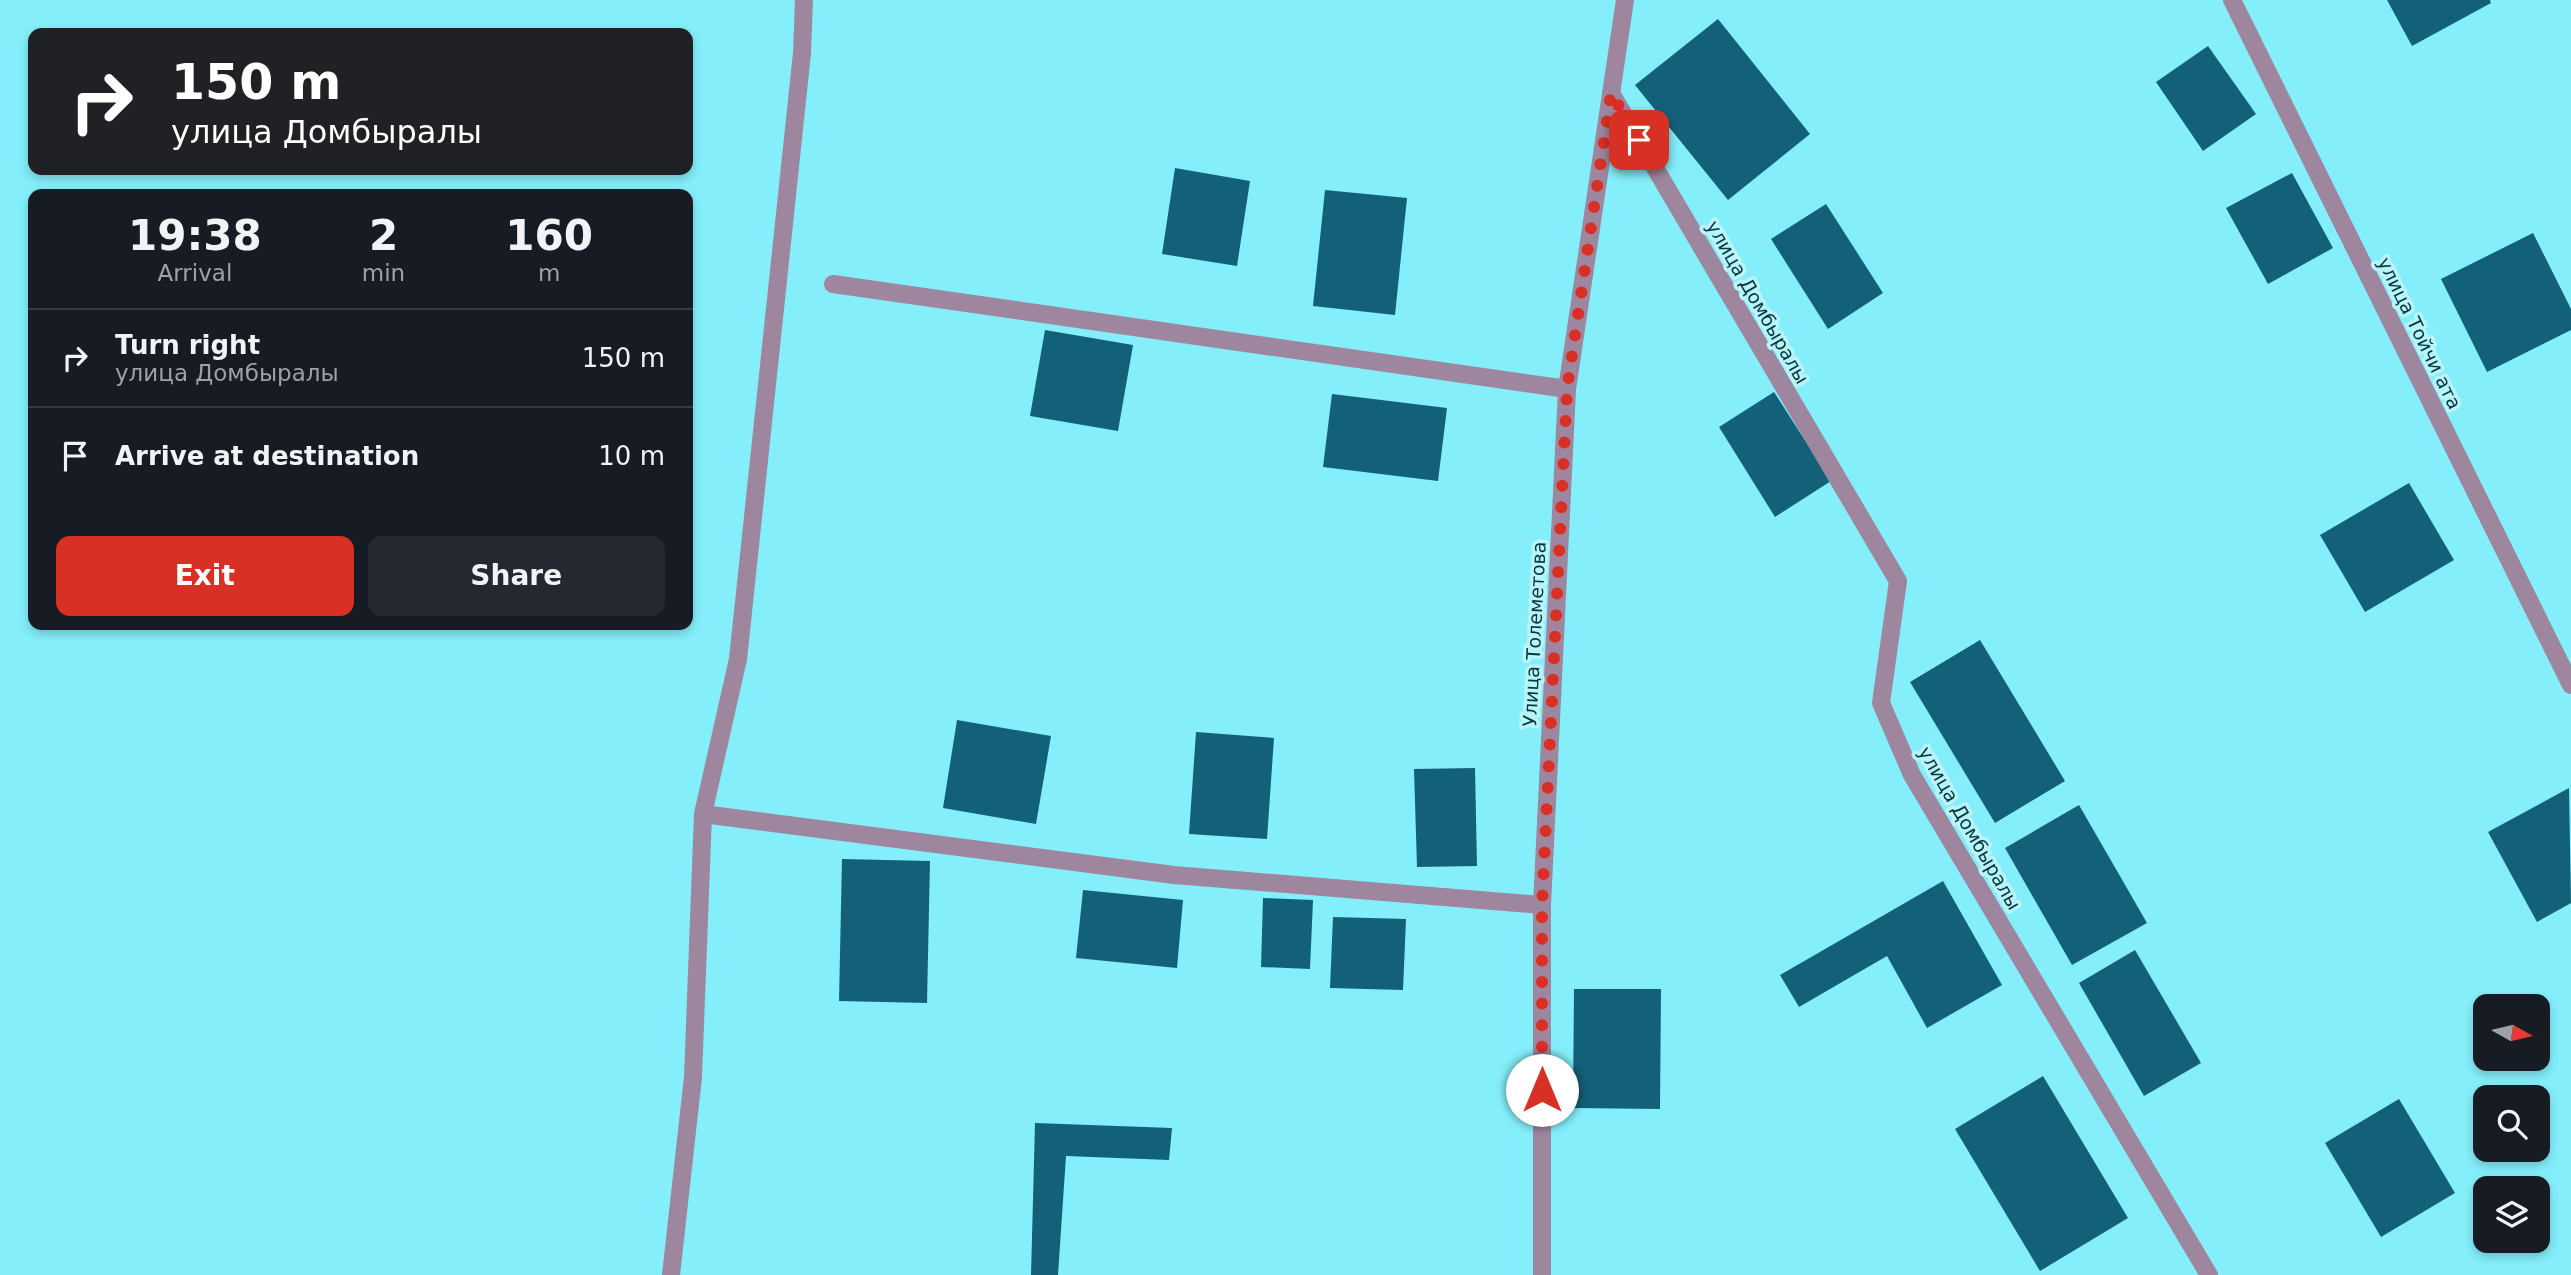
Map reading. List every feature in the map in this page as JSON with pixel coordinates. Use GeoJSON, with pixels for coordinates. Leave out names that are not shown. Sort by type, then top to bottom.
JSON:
{"type":"FeatureCollection","features":[{"type":"Feature","properties":{"kind":"street"},"geometry":{"type":"LineString","coordinates":[[671,1275],[693,1077],[703,814],[738,659],[802,54],[804,0]]}},
{"type":"Feature","properties":{"kind":"street","name":"Улица Толеметова"},"geometry":{"type":"LineString","coordinates":[[1542,1275],[1542,905],[1567,389],[1625,0]]}},
{"type":"Feature","properties":{"kind":"street","name":"улица Тойчи ата"},"geometry":{"type":"LineString","coordinates":[[2232,0],[2571,685]]}},
{"type":"Feature","properties":{"kind":"street","name":"улица Домбыралы"},"geometry":{"type":"LineString","coordinates":[[1611,93],[1898,581],[1881,703],[1912,775],[2209,1275]]}},
{"type":"Feature","properties":{"kind":"street"},"geometry":{"type":"LineString","coordinates":[[832,284],[1567,389]]}},
{"type":"Feature","properties":{"kind":"street"},"geometry":{"type":"LineString","coordinates":[[703,814],[1174,874],[1542,905]]}},
{"type":"Feature","properties":{"kind":"building"},"geometry":{"type":"Polygon","coordinates":[[[2387,0],[2490,0],[2491,3],[2412,46],[2387,0]]]}},
{"type":"Feature","properties":{"kind":"building"},"geometry":{"type":"Polygon","coordinates":[[[1718,19],[1810,134],[1728,200],[1635,85],[1718,19]]]}},
{"type":"Feature","properties":{"kind":"building"},"geometry":{"type":"Polygon","coordinates":[[[2208,46],[2256,114],[2203,151],[2156,82],[2208,46]]]}},
{"type":"Feature","properties":{"kind":"building"},"geometry":{"type":"Polygon","coordinates":[[[1175,168],[1250,181],[1237,266],[1162,254],[1175,168]]]}},
{"type":"Feature","properties":{"kind":"building"},"geometry":{"type":"Polygon","coordinates":[[[2292,173],[2333,248],[2268,284],[2226,208],[2292,173]]]}},
{"type":"Feature","properties":{"kind":"building"},"geometry":{"type":"Polygon","coordinates":[[[1325,190],[1407,198],[1395,315],[1313,306],[1325,190]]]}},
{"type":"Feature","properties":{"kind":"building"},"geometry":{"type":"Polygon","coordinates":[[[1826,204],[1883,293],[1828,329],[1771,239],[1826,204]]]}},
{"type":"Feature","properties":{"kind":"building"},"geometry":{"type":"Polygon","coordinates":[[[2533,233],[2571,309],[2571,330],[2487,372],[2441,279],[2533,233]]]}},
{"type":"Feature","properties":{"kind":"building"},"geometry":{"type":"Polygon","coordinates":[[[1045,330],[1133,345],[1118,431],[1030,416],[1045,330]]]}},
{"type":"Feature","properties":{"kind":"building"},"geometry":{"type":"Polygon","coordinates":[[[1774,392],[1831,481],[1775,517],[1719,427],[1774,392]]]}},
{"type":"Feature","properties":{"kind":"building"},"geometry":{"type":"Polygon","coordinates":[[[1332,394],[1447,408],[1438,481],[1323,467],[1332,394]]]}},
{"type":"Feature","properties":{"kind":"building"},"geometry":{"type":"Polygon","coordinates":[[[2409,483],[2454,560],[2365,612],[2320,535],[2409,483]]]}},
{"type":"Feature","properties":{"kind":"building"},"geometry":{"type":"Polygon","coordinates":[[[1980,640],[2065,781],[1995,823],[1910,682],[1980,640]]]}},
{"type":"Feature","properties":{"kind":"building"},"geometry":{"type":"Polygon","coordinates":[[[957,720],[1051,736],[1036,824],[943,808],[957,720]]]}},
{"type":"Feature","properties":{"kind":"building"},"geometry":{"type":"Polygon","coordinates":[[[1196,732],[1274,738],[1267,839],[1189,834],[1196,732]]]}},
{"type":"Feature","properties":{"kind":"building"},"geometry":{"type":"Polygon","coordinates":[[[1475,768],[1477,866],[1417,867],[1414,769],[1475,768]]]}},
{"type":"Feature","properties":{"kind":"building"},"geometry":{"type":"Polygon","coordinates":[[[2569,788],[2571,903],[2537,922],[2488,832],[2569,788]]]}},
{"type":"Feature","properties":{"kind":"building"},"geometry":{"type":"Polygon","coordinates":[[[2079,805],[2147,923],[2072,965],[2005,848],[2079,805]]]}},
{"type":"Feature","properties":{"kind":"building"},"geometry":{"type":"Polygon","coordinates":[[[842,859],[930,861],[927,1003],[839,1001],[842,859]]]}},
{"type":"Feature","properties":{"kind":"building"},"geometry":{"type":"Polygon","coordinates":[[[1943,881],[2002,985],[1927,1028],[1887,956],[1799,1007],[1780,975],[1943,881]]]}},
{"type":"Feature","properties":{"kind":"building"},"geometry":{"type":"Polygon","coordinates":[[[1083,890],[1183,900],[1177,968],[1076,958],[1083,890]]]}},
{"type":"Feature","properties":{"kind":"building"},"geometry":{"type":"Polygon","coordinates":[[[1263,898],[1313,900],[1310,969],[1261,967],[1263,898]]]}},
{"type":"Feature","properties":{"kind":"building"},"geometry":{"type":"Polygon","coordinates":[[[1333,917],[1406,919],[1403,990],[1330,988],[1333,917]]]}},
{"type":"Feature","properties":{"kind":"building"},"geometry":{"type":"Polygon","coordinates":[[[2135,950],[2201,1063],[2144,1096],[2079,983],[2135,950]]]}},
{"type":"Feature","properties":{"kind":"building"},"geometry":{"type":"Polygon","coordinates":[[[1574,989],[1661,989],[1660,1109],[1573,1108],[1574,989]]]}},
{"type":"Feature","properties":{"kind":"building"},"geometry":{"type":"Polygon","coordinates":[[[2043,1076],[2128,1218],[2040,1271],[1955,1129],[2043,1076]]]}},
{"type":"Feature","properties":{"kind":"building"},"geometry":{"type":"Polygon","coordinates":[[[2399,1099],[2455,1193],[2381,1237],[2325,1143],[2399,1099]]]}},
{"type":"Feature","properties":{"kind":"building"},"geometry":{"type":"Polygon","coordinates":[[[1035,1123],[1172,1128],[1169,1160],[1066,1156],[1058,1275],[1031,1275],[1035,1123]]]}},
{"type":"Feature","properties":{"kind":"route"},"geometry":{"type":"LineString","coordinates":[[1542,1090],[1542,905],[1567,389],[1611,93],[1639,140]]}}]}
